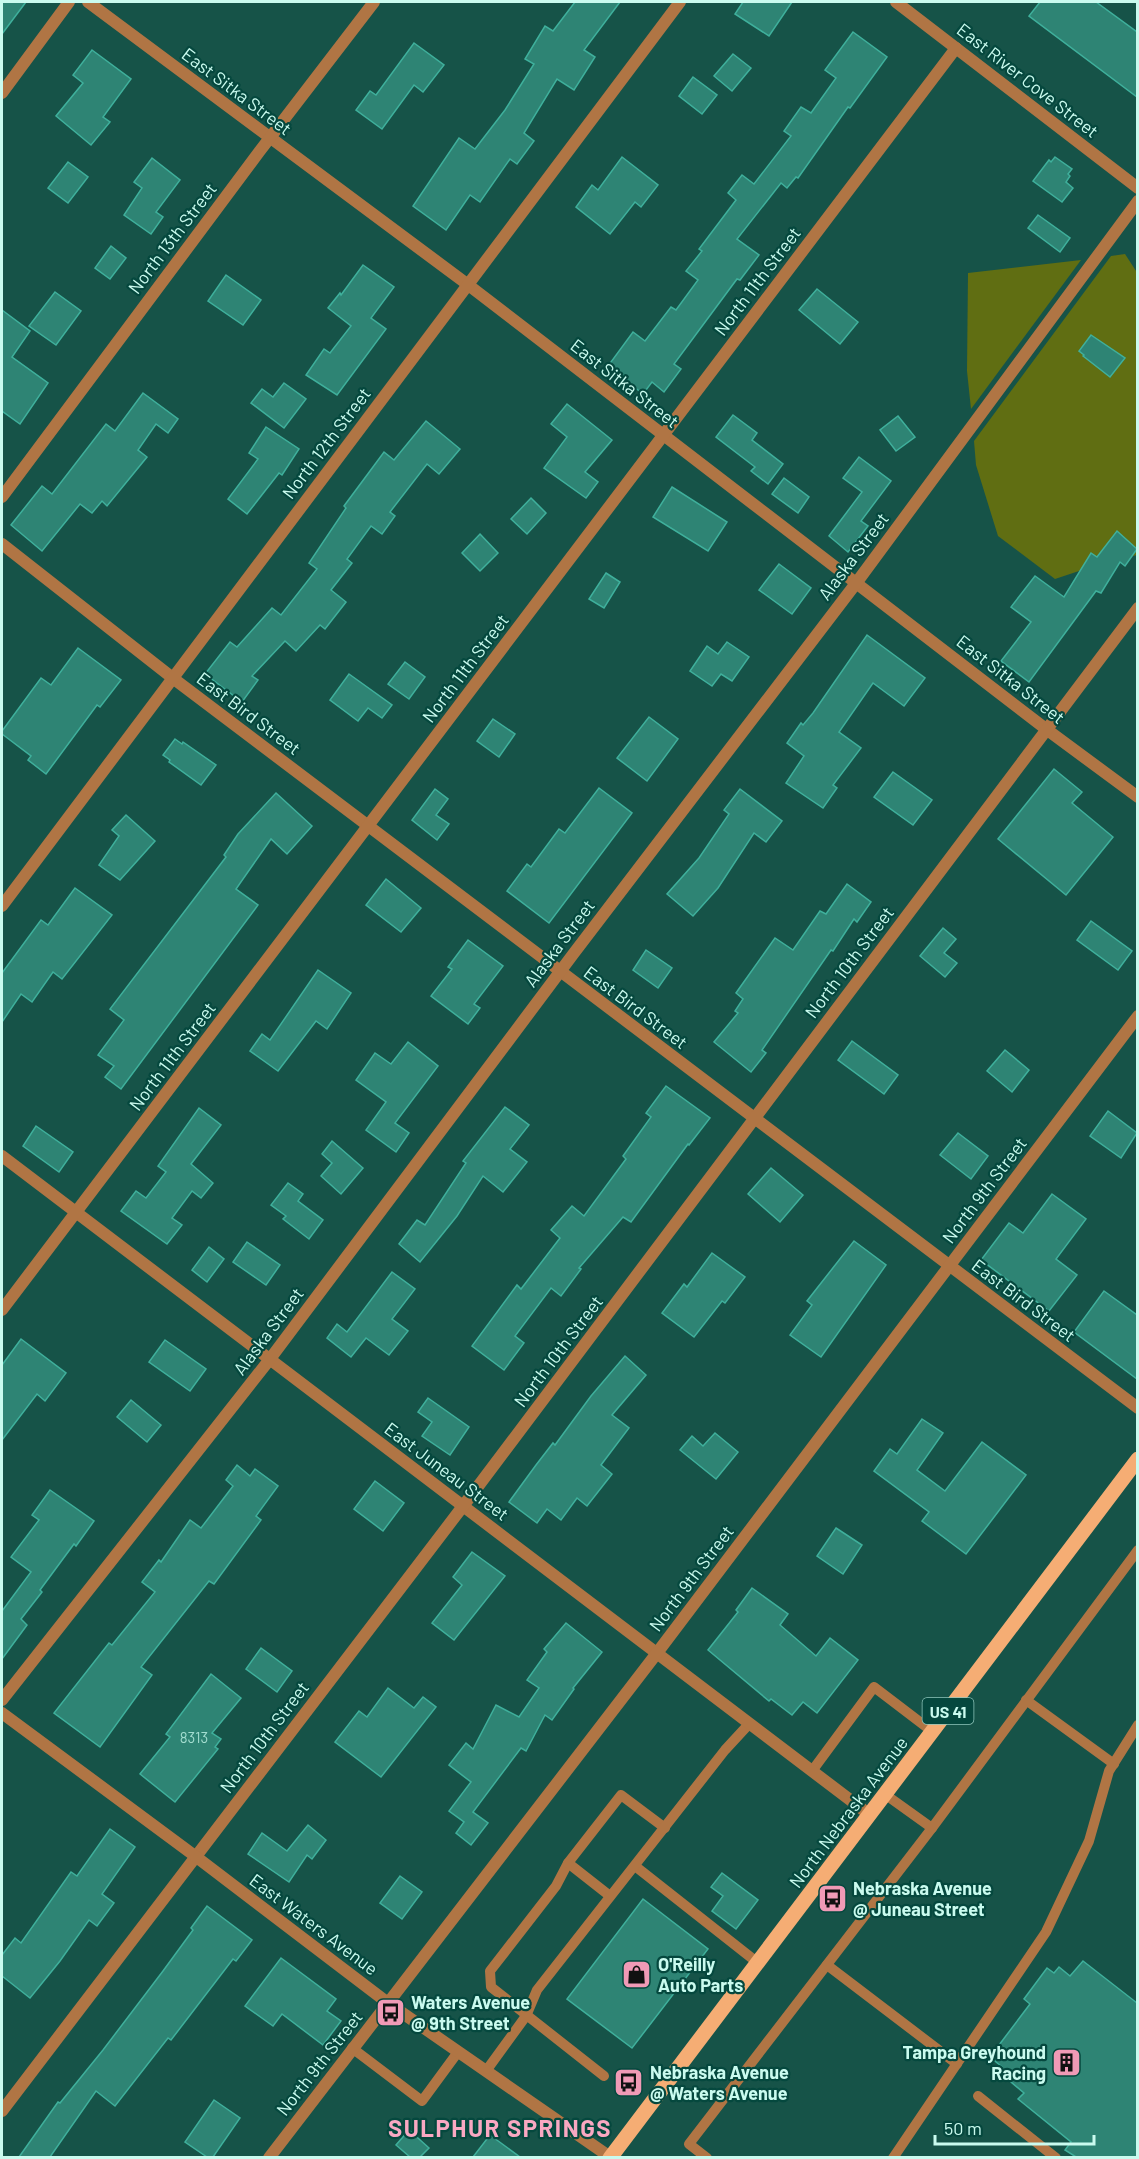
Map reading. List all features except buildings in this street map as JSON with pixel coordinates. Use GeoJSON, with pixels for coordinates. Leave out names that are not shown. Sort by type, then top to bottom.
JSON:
{"type":"FeatureCollection","features":[{"type":"Feature","properties":{"kind":"main road","name":"North Nebraska Avenue"},"geometry":{"type":"LineString","coordinates":[[610,2157],[886,1795],[1137,1459]]}},
{"type":"Feature","properties":{"kind":"street"},"geometry":{"type":"LineString","coordinates":[[2,93],[69,2]]}},
{"type":"Feature","properties":{"kind":"street","name":"East Sitka Street"},"geometry":{"type":"LineString","coordinates":[[88,2],[467,284],[1137,797]]}},
{"type":"Feature","properties":{"kind":"street","name":"North 13th Street"},"geometry":{"type":"LineString","coordinates":[[2,497],[269,137],[374,2]]}},
{"type":"Feature","properties":{"kind":"street","name":"North 12th Street"},"geometry":{"type":"LineString","coordinates":[[2,906],[680,2]]}},
{"type":"Feature","properties":{"kind":"street","name":"East River Cove Street"},"geometry":{"type":"LineString","coordinates":[[896,2],[1137,188]]}},
{"type":"Feature","properties":{"kind":"street","name":"North 11th Street"},"geometry":{"type":"LineString","coordinates":[[2,1310],[956,48]]}},
{"type":"Feature","properties":{"kind":"street","name":"Alaska Street"},"geometry":{"type":"LineString","coordinates":[[2,1700],[270,1359],[560,971],[856,582],[1137,201]]}},
{"type":"Feature","properties":{"kind":"street","name":"East Bird Street"},"geometry":{"type":"LineString","coordinates":[[2,544],[174,679],[1137,1408]]}},
{"type":"Feature","properties":{"kind":"street","name":"North 10th Street"},"geometry":{"type":"LineString","coordinates":[[2,2110],[463,1506],[1137,608]]}},
{"type":"Feature","properties":{"kind":"street","name":"North 9th Street"},"geometry":{"type":"LineString","coordinates":[[269,2157],[657,1653],[1137,1016]]}},
{"type":"Feature","properties":{"kind":"street","name":"East Juneau Street"},"geometry":{"type":"LineString","coordinates":[[2,1156],[870,1815]]}},
{"type":"Feature","properties":{"kind":"street","name":"East Waters Avenue"},"geometry":{"type":"LineString","coordinates":[[2,1713],[388,2003],[610,2157]]}},
{"type":"Feature","properties":{"kind":"lane"},"geometry":{"type":"LineString","coordinates":[[707,2157],[689,2144],[932,1828],[1137,1550]]}},
{"type":"Feature","properties":{"kind":"lane"},"geometry":{"type":"LineString","coordinates":[[812,1771],[874,1687],[933,1732]]}},
{"type":"Feature","properties":{"kind":"lane"},"geometry":{"type":"LineString","coordinates":[[1026,1700],[1114,1764]]}},
{"type":"Feature","properties":{"kind":"lane"},"geometry":{"type":"LineString","coordinates":[[486,2071],[526,2016],[537,1990],[725,1750],[749,1724]]}},
{"type":"Feature","properties":{"kind":"lane"},"geometry":{"type":"LineString","coordinates":[[893,2157],[1046,1932],[1089,1841],[1109,1771],[1137,1725]]}},
{"type":"Feature","properties":{"kind":"lane"},"geometry":{"type":"LineString","coordinates":[[604,2076],[491,1988],[490,1971],[556,1886],[568,1863],[621,1795],[664,1828]]}},
{"type":"Feature","properties":{"kind":"lane"},"geometry":{"type":"LineString","coordinates":[[886,1795],[932,1828]]}},
{"type":"Feature","properties":{"kind":"lane"},"geometry":{"type":"LineString","coordinates":[[568,1863],[610,1896]]}},
{"type":"Feature","properties":{"kind":"lane"},"geometry":{"type":"LineString","coordinates":[[635,1866],[758,1963]]}},
{"type":"Feature","properties":{"kind":"lane"},"geometry":{"type":"LineString","coordinates":[[827,1965],[957,2064]]}},
{"type":"Feature","properties":{"kind":"lane"},"geometry":{"type":"LineString","coordinates":[[352,2048],[422,2101],[458,2052]]}},
{"type":"Feature","properties":{"kind":"lane"},"geometry":{"type":"LineString","coordinates":[[978,2096],[1056,2157]]}},
{"type":"Feature","properties":{"kind":"green space"},"geometry":{"type":"Polygon","coordinates":[[[1125,254],[1138,274],[1137,555],[1103,563],[1055,579],[998,536],[976,465],[974,441],[1111,256],[1125,254]]]}},
{"type":"Feature","properties":{"kind":"green space"},"geometry":{"type":"Polygon","coordinates":[[[1081,260],[971,409],[967,371],[968,273],[1081,260]]]}},
{"type":"Feature","properties":{"kind":"place","name":"Nebraska Avenue @ Juneau Street"},"geometry":{"type":"Point","coordinates":[832,1898]}},
{"type":"Feature","properties":{"kind":"place","name":"O'Reilly Auto Parts"},"geometry":{"type":"Point","coordinates":[637,1974]}},
{"type":"Feature","properties":{"kind":"place","name":"Waters Avenue @ 9th Street"},"geometry":{"type":"Point","coordinates":[390,2012]}},
{"type":"Feature","properties":{"kind":"place","name":"Tampa Greyhound Racing"},"geometry":{"type":"Point","coordinates":[1067,2062]}},
{"type":"Feature","properties":{"kind":"place","name":"Nebraska Avenue @ Waters Avenue"},"geometry":{"type":"Point","coordinates":[629,2082]}},
{"type":"Feature","properties":{"kind":"district","name":"SULPHUR SPRINGS"},"geometry":{"type":"Point","coordinates":[500,2127]}}]}
